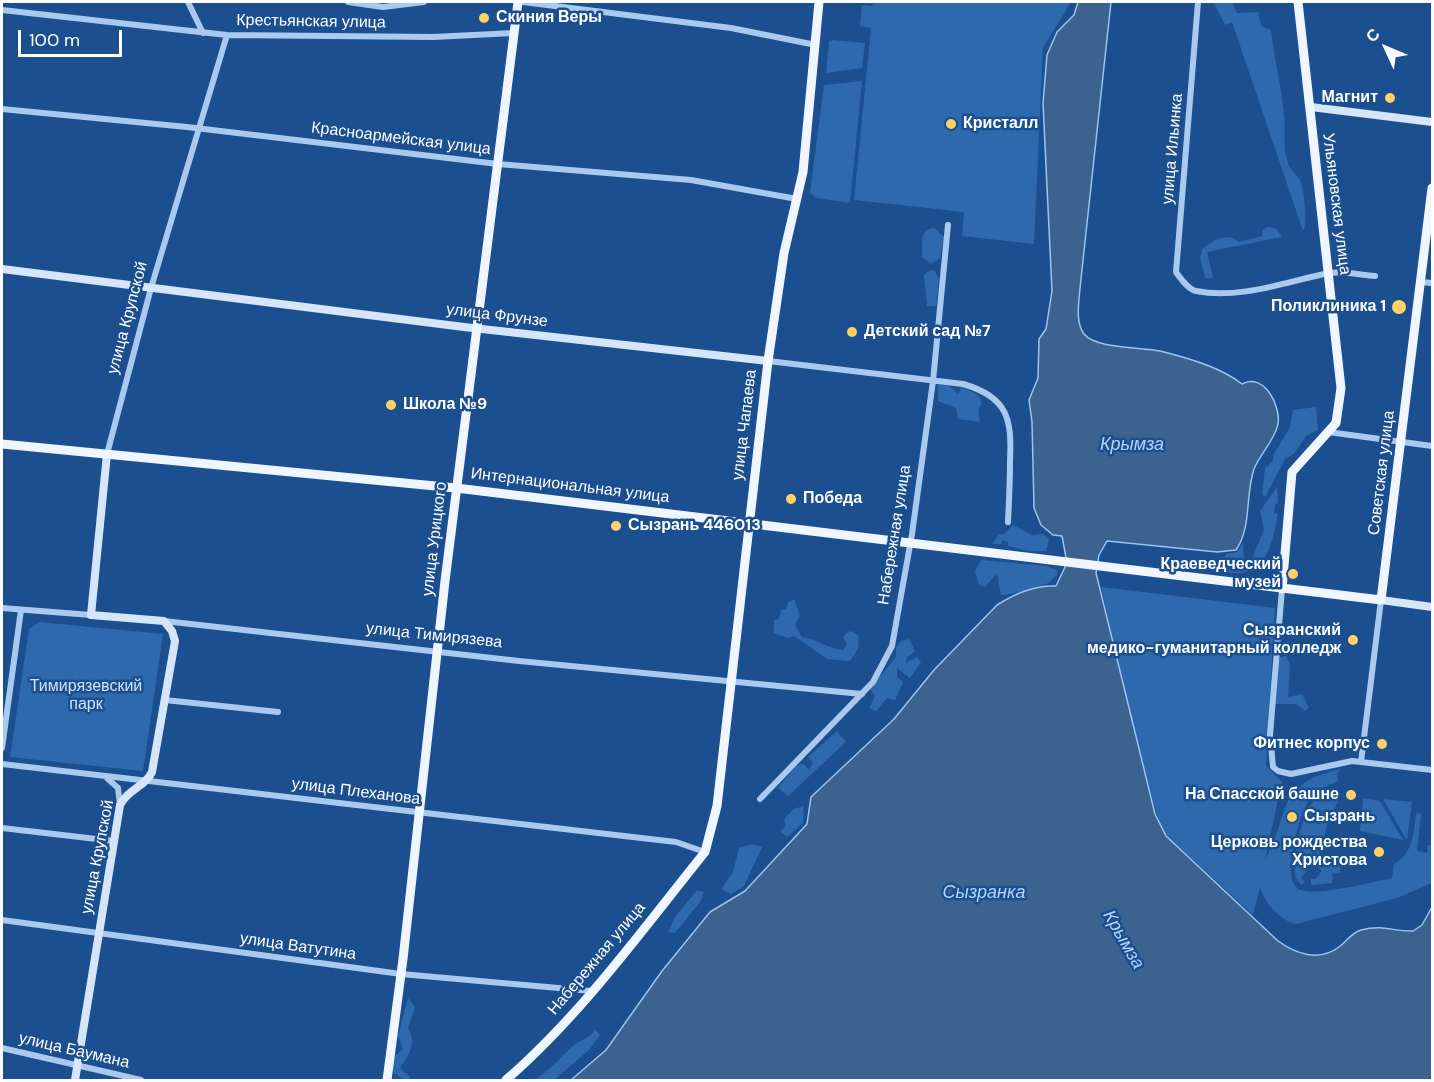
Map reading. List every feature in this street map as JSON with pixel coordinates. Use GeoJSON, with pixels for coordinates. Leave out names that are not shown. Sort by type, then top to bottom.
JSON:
{"type":"FeatureCollection","features":[{"type":"Feature","properties":{"kind":"main road","name":"улица Урицкого"},"geometry":{"type":"LineString","coordinates":[[387,1080],[436,652],[518,2]]}},
{"type":"Feature","properties":{"kind":"main road","name":"улица Чапаева"},"geometry":{"type":"LineString","coordinates":[[705,852],[715,820],[768,361],[784,253],[803,172],[817,45],[819,2]]}},
{"type":"Feature","properties":{"kind":"main road","name":"Ульяновская улица"},"geometry":{"type":"LineString","coordinates":[[1282,589],[1292,472],[1339,417],[1341,388],[1298,2]]}},
{"type":"Feature","properties":{"kind":"main road","name":"Советская улица"},"geometry":{"type":"LineString","coordinates":[[1381,600],[1432,188]]}},
{"type":"Feature","properties":{"kind":"main road","name":"Интернациональная улица"},"geometry":{"type":"LineString","coordinates":[[2,444],[456,488],[1381,600]]}},
{"type":"Feature","properties":{"kind":"main road","name":"Набережная улица"},"geometry":{"type":"LineString","coordinates":[[506,1080],[524,1065],[592,991],[705,852]]}},
{"type":"Feature","properties":{"kind":"street"},"geometry":{"type":"LineString","coordinates":[[188,2],[203,33]]}},
{"type":"Feature","properties":{"kind":"street"},"geometry":{"type":"LineString","coordinates":[[348,2],[383,7],[424,2]]}},
{"type":"Feature","properties":{"kind":"street"},"geometry":{"type":"LineString","coordinates":[[523,2],[731,28],[817,45]]}},
{"type":"Feature","properties":{"kind":"street","name":"улица Ильинка"},"geometry":{"type":"LineString","coordinates":[[1198,2],[1176,272],[1195,291],[1235,291],[1330,273]]}},
{"type":"Feature","properties":{"kind":"street","name":"Крестьянская улица"},"geometry":{"type":"LineString","coordinates":[[2,10],[227,35],[434,37],[514,33]]}},
{"type":"Feature","properties":{"kind":"street","name":"улица Крупской"},"geometry":{"type":"LineString","coordinates":[[91,615],[106,454],[151,288],[227,35]]}},
{"type":"Feature","properties":{"kind":"street"},"geometry":{"type":"LineString","coordinates":[[1311,107],[1432,122]]}},
{"type":"Feature","properties":{"kind":"street","name":"Красноармейская улица"},"geometry":{"type":"LineString","coordinates":[[2,109],[200,129],[498,164],[691,180],[797,199]]}},
{"type":"Feature","properties":{"kind":"street","name":"Набережная улица"},"geometry":{"type":"LineString","coordinates":[[760,799],[873,682],[892,646],[910,544],[933,381],[948,225]]}},
{"type":"Feature","properties":{"kind":"street","name":"улица Фрунзе"},"geometry":{"type":"LineString","coordinates":[[2,269],[476,329],[963,384],[988,395],[1004,410],[1010,420],[1012,435],[1008,522]]}},
{"type":"Feature","properties":{"kind":"street"},"geometry":{"type":"LineString","coordinates":[[1330,273],[1375,276]]}},
{"type":"Feature","properties":{"kind":"street"},"geometry":{"type":"LineString","coordinates":[[1421,282],[1432,283]]}},
{"type":"Feature","properties":{"kind":"street"},"geometry":{"type":"LineString","coordinates":[[1328,432],[1432,446]]}},
{"type":"Feature","properties":{"kind":"street","name":"Ульяновская улица"},"geometry":{"type":"LineString","coordinates":[[1282,589],[1270,735],[1271,761],[1278,771],[1291,774],[1342,762],[1361,762]]}},
{"type":"Feature","properties":{"kind":"street"},"geometry":{"type":"LineString","coordinates":[[1381,600],[1432,607]]}},
{"type":"Feature","properties":{"kind":"street","name":"Советская улица"},"geometry":{"type":"LineString","coordinates":[[1361,762],[1381,600]]}},
{"type":"Feature","properties":{"kind":"street","name":"улица Тимирязева"},"geometry":{"type":"LineString","coordinates":[[2,608],[164,621],[436,652],[862,694]]}},
{"type":"Feature","properties":{"kind":"street"},"geometry":{"type":"LineString","coordinates":[[2,748],[21,610]]}},
{"type":"Feature","properties":{"kind":"street"},"geometry":{"type":"LineString","coordinates":[[148,782],[152,772],[175,641],[172,631],[164,621]]}},
{"type":"Feature","properties":{"kind":"street"},"geometry":{"type":"LineString","coordinates":[[165,700],[278,712]]}},
{"type":"Feature","properties":{"kind":"street"},"geometry":{"type":"LineString","coordinates":[[1361,762],[1432,770]]}},
{"type":"Feature","properties":{"kind":"street","name":"улица Плеханова"},"geometry":{"type":"LineString","coordinates":[[2,764],[676,842],[705,852]]}},
{"type":"Feature","properties":{"kind":"street"},"geometry":{"type":"LineString","coordinates":[[104,777],[118,788],[120,805]]}},
{"type":"Feature","properties":{"kind":"street","name":"улица Крупской"},"geometry":{"type":"LineString","coordinates":[[75,1080],[120,805],[124,797],[148,782]]}},
{"type":"Feature","properties":{"kind":"street"},"geometry":{"type":"LineString","coordinates":[[2,828],[114,840]]}},
{"type":"Feature","properties":{"kind":"street","name":"улица Ватутина"},"geometry":{"type":"LineString","coordinates":[[2,920],[400,974],[592,991]]}},
{"type":"Feature","properties":{"kind":"street","name":"улица Баумана"},"geometry":{"type":"LineString","coordinates":[[2,1048],[141,1080]]}},
{"type":"Feature","properties":{"kind":"green space","name":"Кристалл"},"geometry":{"type":"Polygon","coordinates":[[[873,2],[1071,2],[1043,48],[1034,244],[962,236],[964,212],[854,200],[871,28],[860,26],[862,5],[872,6],[873,2]]]}},
{"type":"Feature","properties":{"kind":"green space"},"geometry":{"type":"Polygon","coordinates":[[[1213,2],[1232,2],[1237,13],[1258,12],[1261,26],[1271,30],[1283,106],[1286,157],[1289,166],[1301,182],[1303,193],[1305,215],[1303,231],[1232,22],[1225,25],[1213,2]]]}},
{"type":"Feature","properties":{"kind":"green space"},"geometry":{"type":"Polygon","coordinates":[[[829,41],[865,43],[862,68],[826,73],[829,41]]]}},
{"type":"Feature","properties":{"kind":"green space"},"geometry":{"type":"Polygon","coordinates":[[[862,81],[850,203],[816,198],[810,192],[824,85],[862,81]]]}},
{"type":"Feature","properties":{"kind":"green space"},"geometry":{"type":"Polygon","coordinates":[[[1267,227],[1275,228],[1282,237],[1207,252],[1213,278],[1205,278],[1200,258],[1203,248],[1225,237],[1239,242],[1262,236],[1262,230],[1267,227]]]}},
{"type":"Feature","properties":{"kind":"green space"},"geometry":{"type":"Polygon","coordinates":[[[934,228],[944,237],[940,258],[931,264],[922,257],[922,238],[926,230],[934,228]]]}},
{"type":"Feature","properties":{"kind":"green space"},"geometry":{"type":"Polygon","coordinates":[[[934,270],[939,278],[937,302],[936,306],[927,306],[924,275],[934,270]]]}},
{"type":"Feature","properties":{"kind":"green space"},"geometry":{"type":"Polygon","coordinates":[[[938,384],[949,386],[958,394],[961,387],[978,395],[982,403],[978,410],[980,422],[958,419],[956,408],[938,401],[938,384]]]}},
{"type":"Feature","properties":{"kind":"green space"},"geometry":{"type":"Polygon","coordinates":[[[1316,407],[1318,430],[1306,436],[1294,454],[1285,459],[1265,497],[1262,494],[1265,468],[1273,461],[1274,454],[1290,427],[1293,410],[1316,407]]]}},
{"type":"Feature","properties":{"kind":"green space"},"geometry":{"type":"Polygon","coordinates":[[[1277,487],[1278,503],[1275,504],[1274,513],[1278,514],[1272,541],[1264,558],[1251,570],[1242,573],[1218,571],[1226,554],[1237,552],[1243,542],[1244,559],[1250,563],[1264,530],[1260,511],[1277,487]]]}},
{"type":"Feature","properties":{"kind":"green space"},"geometry":{"type":"Polygon","coordinates":[[[1013,525],[1032,535],[1043,534],[1049,540],[1046,551],[1028,551],[1008,546],[1008,542],[1003,540],[1001,544],[992,544],[999,534],[1004,534],[1013,525]]]}},
{"type":"Feature","properties":{"kind":"green space"},"geometry":{"type":"Polygon","coordinates":[[[981,560],[1046,566],[1057,570],[1057,575],[1050,582],[1041,586],[1001,595],[997,573],[985,587],[979,585],[975,571],[981,560]]]}},
{"type":"Feature","properties":{"kind":"green space"},"geometry":{"type":"Polygon","coordinates":[[[1101,587],[1275,608],[1266,766],[1282,782],[1265,860],[1294,792],[1304,783],[1319,775],[1341,769],[1337,774],[1338,781],[1320,789],[1306,805],[1293,846],[1291,874],[1294,885],[1301,890],[1320,891],[1392,878],[1394,864],[1409,848],[1416,813],[1421,814],[1417,851],[1427,853],[1428,845],[1432,845],[1432,883],[1397,898],[1296,924],[1284,919],[1274,910],[1265,899],[1260,887],[1253,915],[1166,835],[1160,826],[1131,719],[1101,587]]]}},
{"type":"Feature","properties":{"kind":"green space"},"geometry":{"type":"Polygon","coordinates":[[[794,599],[800,616],[795,625],[802,637],[843,650],[847,644],[843,638],[846,633],[851,631],[859,636],[858,649],[850,661],[827,659],[794,636],[787,638],[774,633],[774,620],[779,619],[781,610],[786,609],[788,603],[794,599]]]}},
{"type":"Feature","properties":{"kind":"green space","name":"Тимирязевский парк"},"geometry":{"type":"Polygon","coordinates":[[[39,622],[163,634],[143,771],[10,757],[29,629],[39,622]]]}},
{"type":"Feature","properties":{"kind":"green space"},"geometry":{"type":"Polygon","coordinates":[[[909,639],[915,651],[906,658],[906,663],[917,657],[921,662],[910,678],[897,668],[897,677],[903,682],[895,700],[887,698],[876,711],[869,708],[875,696],[870,689],[896,657],[896,648],[901,641],[909,639]]]}},
{"type":"Feature","properties":{"kind":"green space"},"geometry":{"type":"Polygon","coordinates":[[[1286,656],[1290,665],[1288,697],[1302,694],[1309,708],[1305,711],[1296,704],[1273,704],[1277,662],[1281,657],[1286,656]]]}},
{"type":"Feature","properties":{"kind":"green space"},"geometry":{"type":"Polygon","coordinates":[[[837,731],[846,742],[788,796],[778,788],[797,765],[804,764],[809,770],[813,763],[808,757],[837,731]]]}},
{"type":"Feature","properties":{"kind":"green space"},"geometry":{"type":"Polygon","coordinates":[[[1335,788],[1335,799],[1338,800],[1334,811],[1330,813],[1319,859],[1325,863],[1340,865],[1340,873],[1331,874],[1332,883],[1311,885],[1311,879],[1315,879],[1322,871],[1313,863],[1301,878],[1305,882],[1301,885],[1295,876],[1302,824],[1314,801],[1323,793],[1335,788]]]}},
{"type":"Feature","properties":{"kind":"green space"},"geometry":{"type":"Polygon","coordinates":[[[1363,798],[1380,801],[1403,840],[1360,831],[1363,798]]]}},
{"type":"Feature","properties":{"kind":"green space"},"geometry":{"type":"Polygon","coordinates":[[[1383,799],[1412,802],[1407,839],[1406,839],[1383,799]]]}},
{"type":"Feature","properties":{"kind":"green space"},"geometry":{"type":"Polygon","coordinates":[[[804,806],[803,823],[787,837],[780,831],[786,826],[784,819],[794,809],[804,806]]]}},
{"type":"Feature","properties":{"kind":"green space"},"geometry":{"type":"Polygon","coordinates":[[[752,844],[762,847],[744,886],[731,894],[721,889],[733,872],[739,848],[752,844]]]}},
{"type":"Feature","properties":{"kind":"green space"},"geometry":{"type":"Polygon","coordinates":[[[697,890],[704,892],[700,902],[675,933],[668,932],[675,917],[697,890]]]}},
{"type":"Feature","properties":{"kind":"green space"},"geometry":{"type":"Polygon","coordinates":[[[408,998],[415,1007],[408,1028],[412,1039],[411,1049],[400,1068],[411,1078],[404,1080],[392,1071],[392,1058],[403,1049],[398,1036],[408,998]]]}},
{"type":"Feature","properties":{"kind":"green space"},"geometry":{"type":"Polygon","coordinates":[[[595,1030],[600,1035],[589,1050],[554,1080],[534,1080],[573,1046],[595,1030]]]}},
{"type":"Feature","properties":{"kind":"water","name":"Сызранка"},"geometry":{"type":"Polygon","coordinates":[[[1078,2],[1111,2],[1079,299],[1081,329],[1090,339],[1098,342],[1119,347],[1160,351],[1214,368],[1242,384],[1257,383],[1264,387],[1274,400],[1278,417],[1274,436],[1254,469],[1244,531],[1236,550],[1217,552],[1107,541],[1099,555],[1096,573],[1155,814],[1166,836],[1278,941],[1300,953],[1316,955],[1331,952],[1354,933],[1369,928],[1413,931],[1422,925],[1432,907],[1432,1080],[571,1080],[606,1050],[662,971],[710,912],[745,891],[807,824],[811,797],[894,719],[934,670],[997,605],[1025,591],[1056,586],[1067,563],[1062,536],[1053,535],[1041,525],[1034,508],[1032,422],[1029,400],[1038,378],[1039,339],[1046,329],[1052,291],[1043,103],[1047,55],[1057,32],[1074,15],[1078,2]]]}},
{"type":"Feature","properties":{"kind":"place","name":"Скиния Веры"},"geometry":{"type":"Point","coordinates":[484,18]}},
{"type":"Feature","properties":{"kind":"place","name":"Магнит"},"geometry":{"type":"Point","coordinates":[1390,98]}},
{"type":"Feature","properties":{"kind":"place","name":"Кристалл"},"geometry":{"type":"Point","coordinates":[951,124]}},
{"type":"Feature","properties":{"kind":"place","name":"Поликлиника 1"},"geometry":{"type":"Point","coordinates":[1399,307]}},
{"type":"Feature","properties":{"kind":"place","name":"Детский сад №7"},"geometry":{"type":"Point","coordinates":[852,332]}},
{"type":"Feature","properties":{"kind":"place","name":"Школа №9"},"geometry":{"type":"Point","coordinates":[391,405]}},
{"type":"Feature","properties":{"kind":"place","name":"Победа"},"geometry":{"type":"Point","coordinates":[791,499]}},
{"type":"Feature","properties":{"kind":"place","name":"Сызрань 446013"},"geometry":{"type":"Point","coordinates":[616,526]}},
{"type":"Feature","properties":{"kind":"place","name":"Краеведческий музей"},"geometry":{"type":"Point","coordinates":[1293,574]}},
{"type":"Feature","properties":{"kind":"place","name":"Сызранский медико-гуманитарный колледж"},"geometry":{"type":"Point","coordinates":[1353,640]}},
{"type":"Feature","properties":{"kind":"place","name":"Фитнес корпус"},"geometry":{"type":"Point","coordinates":[1382,744]}},
{"type":"Feature","properties":{"kind":"place","name":"На Спасской башне"},"geometry":{"type":"Point","coordinates":[1351,795]}},
{"type":"Feature","properties":{"kind":"place","name":"Сызрань"},"geometry":{"type":"Point","coordinates":[1292,817]}},
{"type":"Feature","properties":{"kind":"place","name":"Церковь рождества Христова"},"geometry":{"type":"Point","coordinates":[1379,852]}},
{"type":"Feature","properties":{"kind":"water label","name":"Крымза"},"geometry":{"type":"Point","coordinates":[1132,445]}},
{"type":"Feature","properties":{"kind":"water label","name":"Крымза"},"geometry":{"type":"Point","coordinates":[1123,940]}}]}
